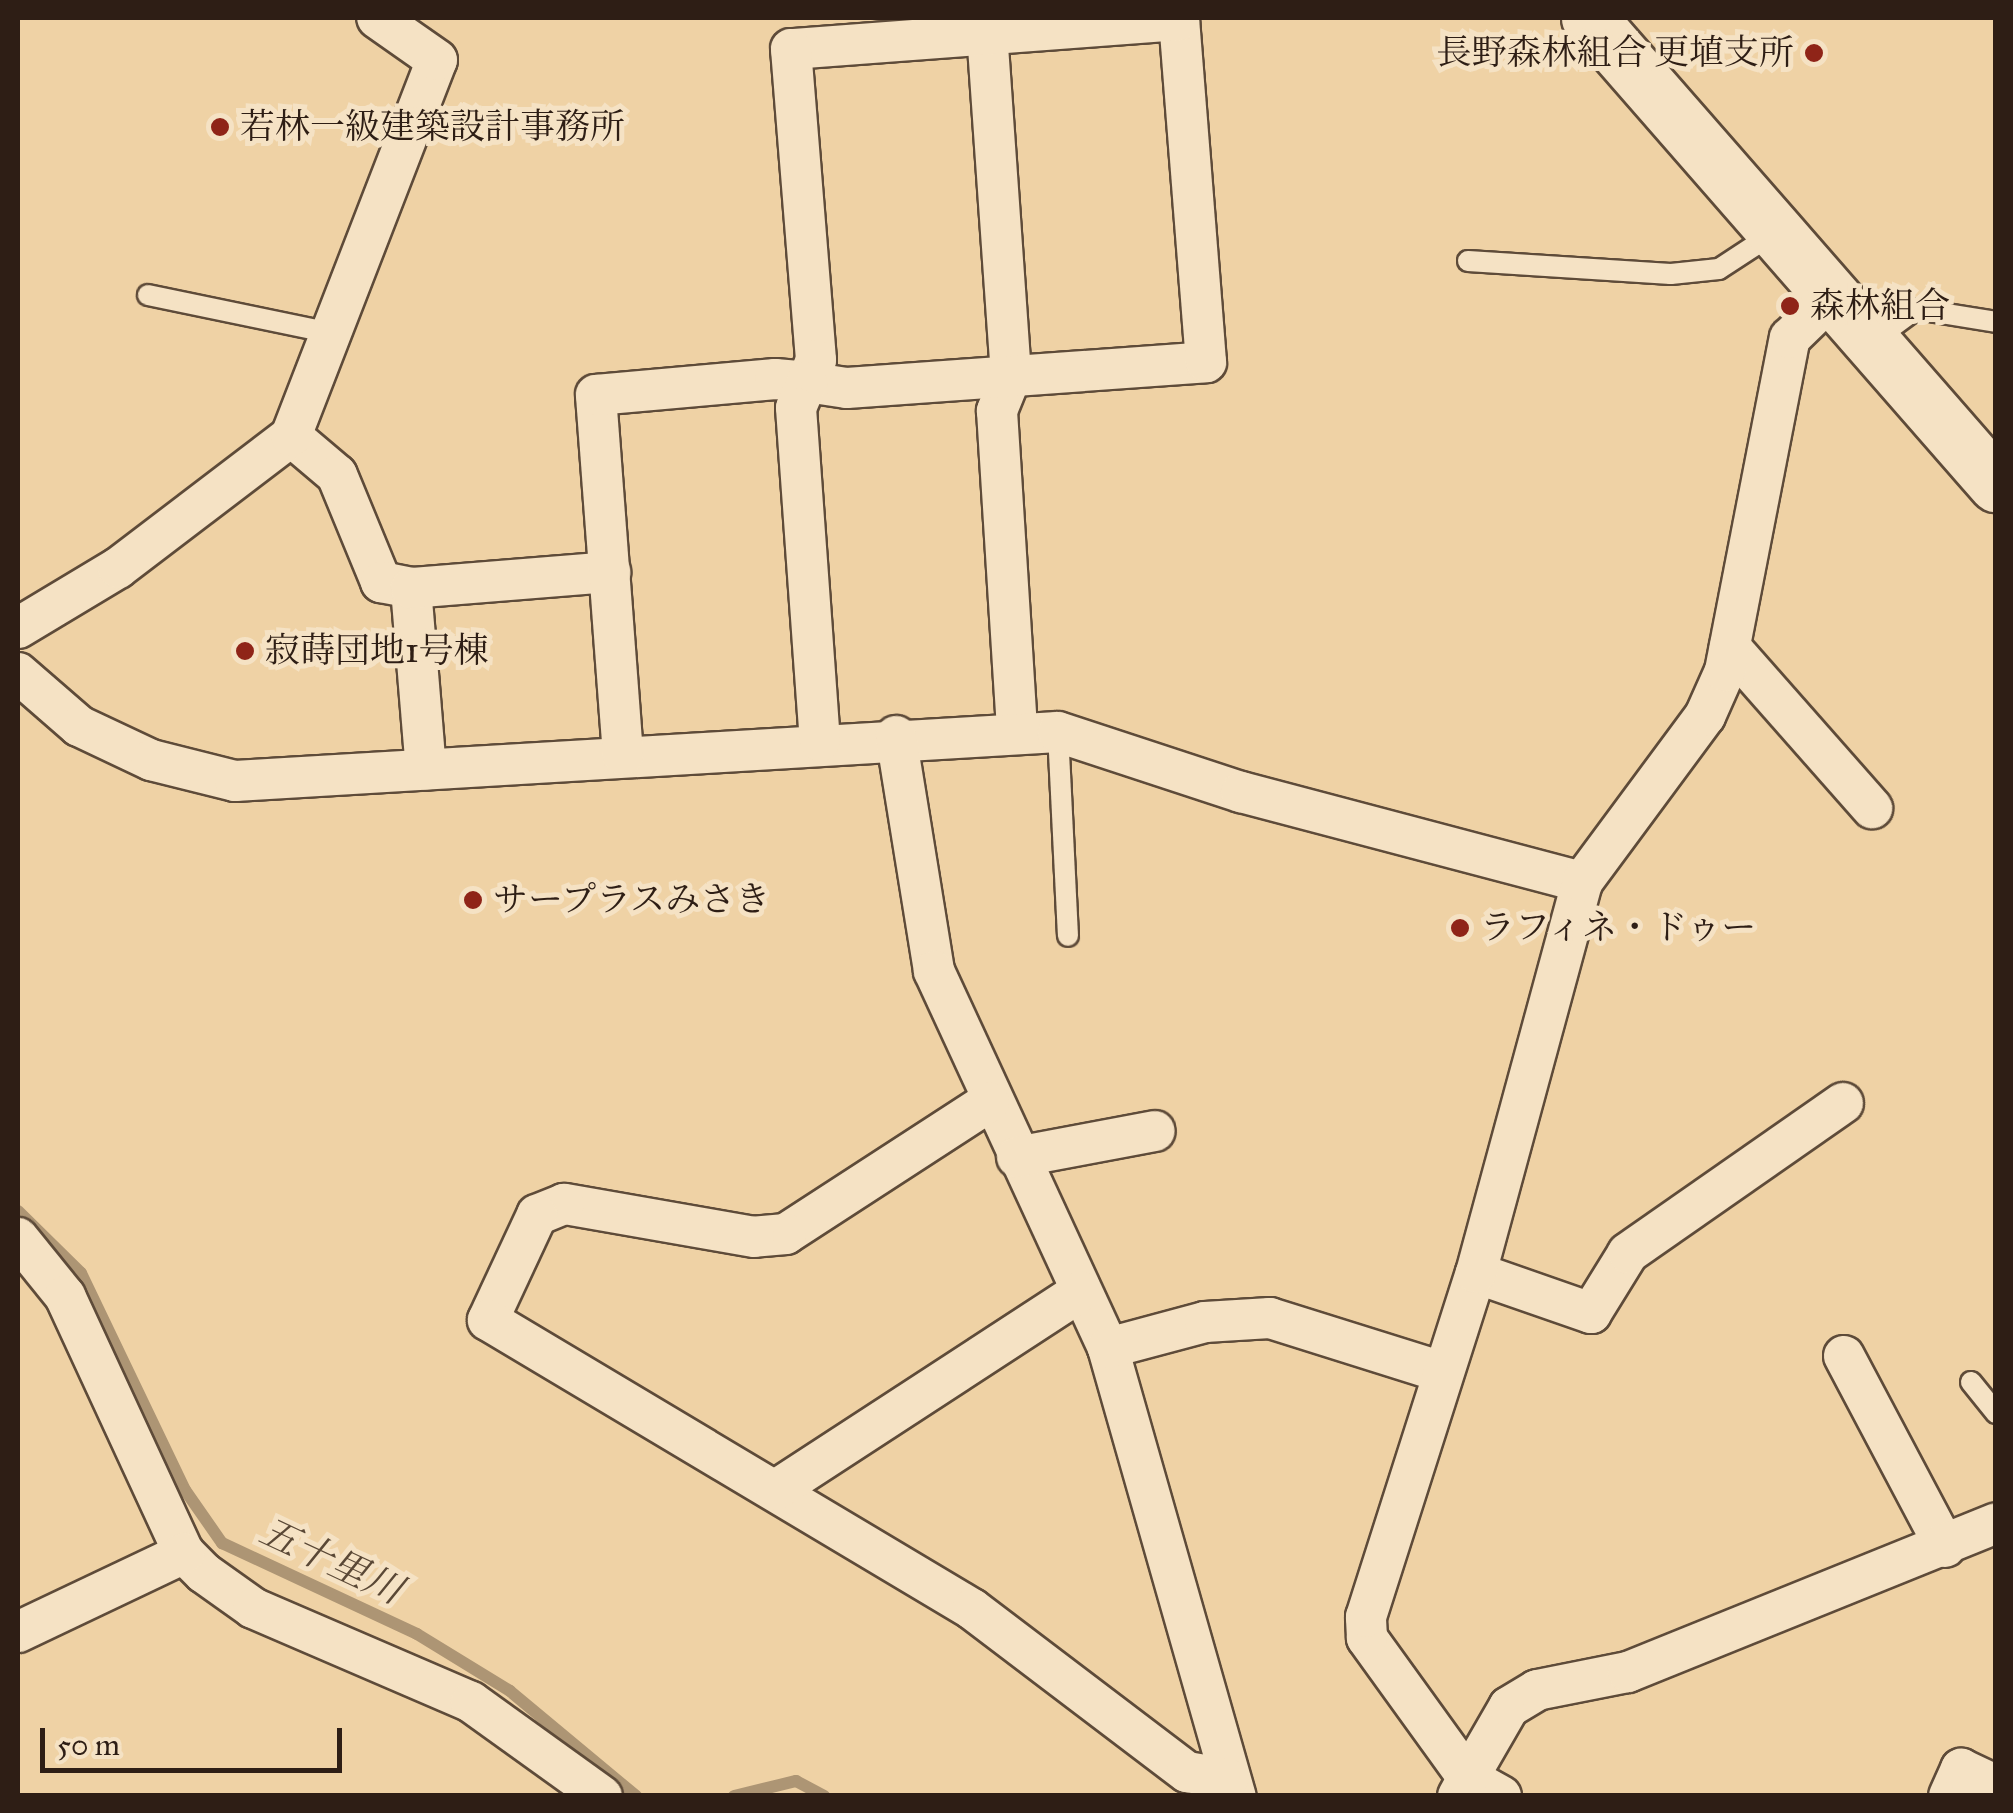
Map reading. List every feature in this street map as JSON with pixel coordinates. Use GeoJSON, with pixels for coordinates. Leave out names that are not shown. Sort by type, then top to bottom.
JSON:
{"type":"FeatureCollection","features":[{"type":"Feature","properties":{"kind":"street"},"geometry":{"type":"LineString","coordinates":[[18,628],[118,568],[291,436],[437,60],[377,18]]}},
{"type":"Feature","properties":{"kind":"street"},"geometry":{"type":"LineString","coordinates":[[1588,18],[1996,484]]}},
{"type":"Feature","properties":{"kind":"street"},"geometry":{"type":"LineString","coordinates":[[624,755],[596,395],[807,382],[846,388],[1206,362],[1180,20],[792,50],[816,360],[807,382],[796,408],[820,741]]}},
{"type":"Feature","properties":{"kind":"street"},"geometry":{"type":"LineString","coordinates":[[987,32],[1011,376],[997,410],[1017,727]]}},
{"type":"Feature","properties":{"kind":"street"},"geometry":{"type":"LineString","coordinates":[[1476,1790],[1368,1638],[1442,1372],[1476,1273],[1582,882],[1705,716],[1730,647],[1790,338],[1833,296]]}},
{"type":"Feature","properties":{"kind":"street"},"geometry":{"type":"LineString","coordinates":[[291,436],[337,474],[381,582],[411,588],[610,572]]}},
{"type":"Feature","properties":{"kind":"street"},"geometry":{"type":"LineString","coordinates":[[411,588],[426,770]]}},
{"type":"Feature","properties":{"kind":"street"},"geometry":{"type":"LineString","coordinates":[[1730,647],[1872,808]]}},
{"type":"Feature","properties":{"kind":"street"},"geometry":{"type":"LineString","coordinates":[[18,674],[79,726],[152,760],[235,781],[1017,727],[1058,732],[1242,792],[1582,882]]}},
{"type":"Feature","properties":{"kind":"street"},"geometry":{"type":"LineString","coordinates":[[896,736],[934,972],[989,1102],[1108,1348],[1232,1787]]}},
{"type":"Feature","properties":{"kind":"street"},"geometry":{"type":"LineString","coordinates":[[989,1102],[786,1234],[754,1237],[564,1204],[536,1215],[488,1320],[972,1609],[1187,1772],[1232,1787]]}},
{"type":"Feature","properties":{"kind":"street"},"geometry":{"type":"LineString","coordinates":[[1476,1273],[1590,1313],[1628,1253],[1843,1103]]}},
{"type":"Feature","properties":{"kind":"street"},"geometry":{"type":"LineString","coordinates":[[1016,1157],[1155,1131]]}},
{"type":"Feature","properties":{"kind":"street"},"geometry":{"type":"LineString","coordinates":[[18,1238],[66,1296],[184,1554],[253,1608],[471,1702],[602,1796]]}},
{"type":"Feature","properties":{"kind":"street"},"geometry":{"type":"LineString","coordinates":[[776,1490],[1081,1291]]}},
{"type":"Feature","properties":{"kind":"street"},"geometry":{"type":"LineString","coordinates":[[1108,1348],[1205,1322],[1270,1318],[1442,1372]]}},
{"type":"Feature","properties":{"kind":"street"},"geometry":{"type":"LineString","coordinates":[[1844,1356],[1945,1547]]}},
{"type":"Feature","properties":{"kind":"street"},"geometry":{"type":"LineString","coordinates":[[1476,1790],[1509,1707],[1537,1690],[1628,1672],[1945,1547],[1996,1523]]}},
{"type":"Feature","properties":{"kind":"street"},"geometry":{"type":"LineString","coordinates":[[18,1632],[184,1554]]}},
{"type":"Feature","properties":{"kind":"lane"},"geometry":{"type":"LineString","coordinates":[[1468,260],[1672,274],[1719,270],[1776,232]]}},
{"type":"Feature","properties":{"kind":"lane"},"geometry":{"type":"LineString","coordinates":[[148,295],[331,333]]}},
{"type":"Feature","properties":{"kind":"lane"},"geometry":{"type":"LineString","coordinates":[[1872,341],[1916,309],[1996,322]]}},
{"type":"Feature","properties":{"kind":"lane"},"geometry":{"type":"LineString","coordinates":[[1058,732],[1068,936]]}},
{"type":"Feature","properties":{"kind":"lane"},"geometry":{"type":"LineString","coordinates":[[1971,1382],[1996,1414]]}},
{"type":"Feature","properties":{"kind":"waterway","name":"五十里川"},"geometry":{"type":"LineString","coordinates":[[18,1211],[81,1273],[185,1490],[222,1543],[417,1634],[510,1691],[636,1796]]}},
{"type":"Feature","properties":{"kind":"waterway"},"geometry":{"type":"LineString","coordinates":[[734,1796],[796,1781],[824,1796]]}},
{"type":"Feature","properties":{"kind":"place","name":"長野森林組合 更埴支所"},"geometry":{"type":"Point","coordinates":[1814,53]}},
{"type":"Feature","properties":{"kind":"place","name":"若林一級建築設計事務所"},"geometry":{"type":"Point","coordinates":[220,127]}},
{"type":"Feature","properties":{"kind":"place","name":"森林組合"},"geometry":{"type":"Point","coordinates":[1790,306]}},
{"type":"Feature","properties":{"kind":"place","name":"寂蒔団地1号棟"},"geometry":{"type":"Point","coordinates":[245,651]}},
{"type":"Feature","properties":{"kind":"place","name":"サープラスみさき"},"geometry":{"type":"Point","coordinates":[473,900]}},
{"type":"Feature","properties":{"kind":"place","name":"ラフィネ・ドゥー"},"geometry":{"type":"Point","coordinates":[1460,928]}}]}
